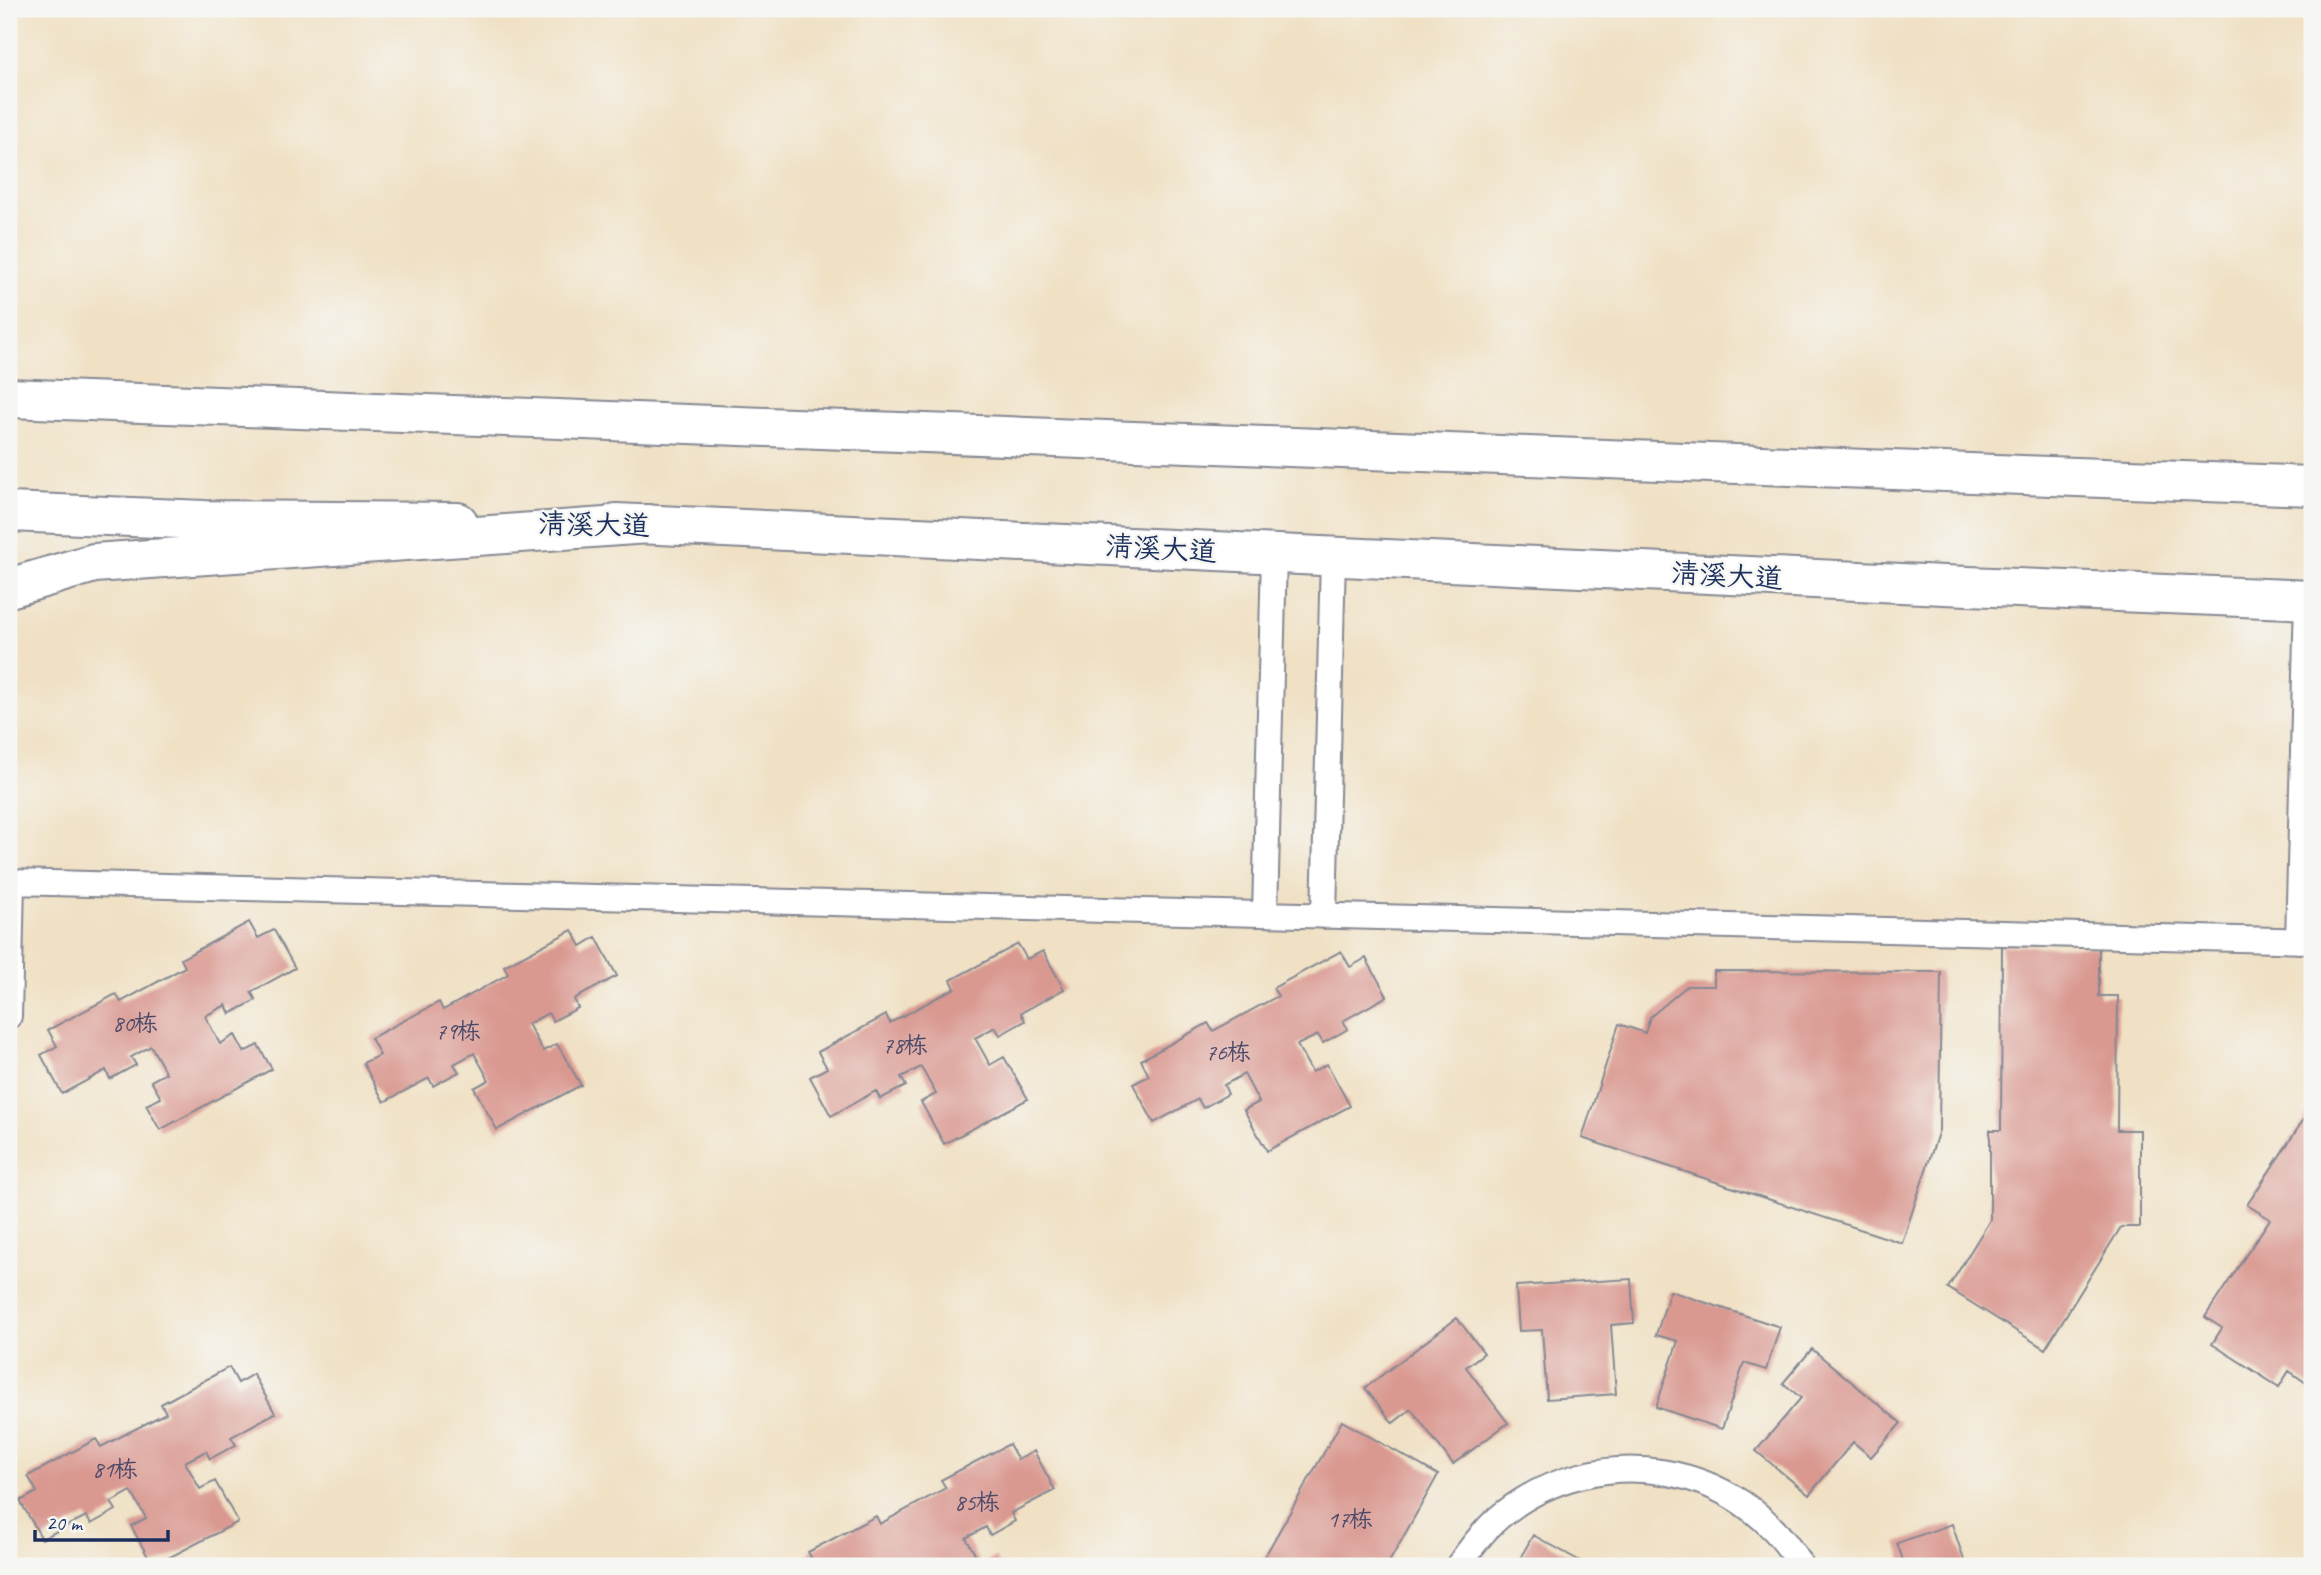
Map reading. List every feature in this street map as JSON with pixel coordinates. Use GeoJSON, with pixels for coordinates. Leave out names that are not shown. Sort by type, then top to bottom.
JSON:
{"type":"FeatureCollection","features":[{"type":"Feature","properties":{"kind":"main road"},"geometry":{"type":"LineString","coordinates":[[9,398],[2312,486]]}},
{"type":"Feature","properties":{"kind":"main road","name":"清溪大道"},"geometry":{"type":"LineString","coordinates":[[9,512],[205,520],[648,524],[1944,586],[2310,600]]}},
{"type":"Feature","properties":{"kind":"main road"},"geometry":{"type":"LineString","coordinates":[[9,588],[94,564],[648,524]]}},
{"type":"Feature","properties":{"kind":"lane"},"geometry":{"type":"LineString","coordinates":[[1265,914],[1274,554]]}},
{"type":"Feature","properties":{"kind":"lane"},"geometry":{"type":"LineString","coordinates":[[1324,916],[1333,556]]}},
{"type":"Feature","properties":{"kind":"lane"},"geometry":{"type":"LineString","coordinates":[[9,1016],[12,882],[2305,941],[2310,600]]}},
{"type":"Feature","properties":{"kind":"lane"},"geometry":{"type":"LineString","coordinates":[[1458,1566],[1477,1540],[1503,1514],[1533,1493],[1567,1479],[1603,1470],[1639,1469],[1676,1474],[1710,1485],[1742,1503],[1771,1526],[1801,1566]]}},
{"type":"Feature","properties":{"kind":"building"},"geometry":{"type":"Polygon","coordinates":[[[249,922],[258,938],[274,930],[295,968],[251,992],[256,1000],[230,1014],[226,1005],[205,1016],[220,1044],[235,1035],[244,1052],[258,1045],[272,1069],[160,1130],[146,1105],[161,1098],[151,1081],[166,1073],[151,1046],[131,1057],[136,1065],[110,1079],[106,1070],[62,1094],[41,1055],[57,1046],[48,1030],[116,994],[121,1002],[185,967],[181,959],[249,922]]]}},
{"type":"Feature","properties":{"kind":"building"},"geometry":{"type":"Polygon","coordinates":[[[572,930],[581,946],[596,937],[617,976],[574,999],[578,1008],[553,1021],[548,1013],[528,1024],[543,1051],[557,1044],[581,1085],[497,1130],[474,1088],[489,1080],[474,1053],[454,1064],[459,1072],[433,1086],[429,1078],[384,1102],[363,1063],[380,1055],[371,1038],[439,1002],[443,1010],[508,974],[504,966],[572,930]]]}},
{"type":"Feature","properties":{"kind":"building"},"geometry":{"type":"Polygon","coordinates":[[[1018,944],[1027,959],[1043,951],[1064,989],[1021,1013],[1025,1021],[1000,1035],[995,1027],[975,1038],[990,1065],[1004,1057],[1028,1099],[944,1144],[921,1102],[936,1094],[921,1067],[901,1077],[906,1086],[880,1099],[876,1091],[831,1116],[810,1077],[827,1068],[818,1052],[886,1015],[890,1023],[955,988],[951,980],[1018,944]]]}},
{"type":"Feature","properties":{"kind":"building"},"geometry":{"type":"Polygon","coordinates":[[[2002,946],[2099,947],[2099,996],[2118,996],[2117,1130],[2140,1130],[2140,1227],[2121,1227],[2045,1349],[1948,1288],[1990,1220],[1990,1130],[2001,1130],[2002,946]]]}},
{"type":"Feature","properties":{"kind":"building"},"geometry":{"type":"Polygon","coordinates":[[[1341,951],[1350,967],[1366,958],[1387,996],[1343,1021],[1348,1029],[1323,1043],[1318,1035],[1297,1045],[1312,1072],[1327,1064],[1350,1106],[1267,1151],[1244,1110],[1259,1102],[1244,1074],[1224,1085],[1228,1094],[1203,1108],[1198,1099],[1154,1123],[1133,1084],[1149,1076],[1141,1060],[1208,1023],[1213,1031],[1278,996],[1273,988],[1341,951]]]}},
{"type":"Feature","properties":{"kind":"building"},"geometry":{"type":"Polygon","coordinates":[[[1714,971],[1941,972],[1939,1130],[1902,1243],[1582,1138],[1619,1024],[1645,1033],[1650,1017],[1687,986],[1714,986],[1714,971]]]}},
{"type":"Feature","properties":{"kind":"building"},"geometry":{"type":"Polygon","coordinates":[[[2310,1110],[2312,1387],[2289,1371],[2279,1387],[2212,1344],[2222,1328],[2205,1317],[2270,1219],[2247,1205],[2310,1110]]]}},
{"type":"Feature","properties":{"kind":"building"},"geometry":{"type":"Polygon","coordinates":[[[1631,1279],[1634,1323],[1611,1325],[1616,1394],[1547,1399],[1542,1330],[1519,1331],[1516,1286],[1631,1279]]]}},
{"type":"Feature","properties":{"kind":"building"},"geometry":{"type":"Polygon","coordinates":[[[1670,1291],[1780,1327],[1766,1370],[1744,1363],[1722,1429],[1656,1407],[1678,1341],[1656,1335],[1670,1291]]]}},
{"type":"Feature","properties":{"kind":"building"},"geometry":{"type":"Polygon","coordinates":[[[1457,1318],[1484,1353],[1466,1367],[1508,1423],[1453,1464],[1411,1409],[1393,1423],[1365,1388],[1457,1318]]]}},
{"type":"Feature","properties":{"kind":"building"},"geometry":{"type":"Polygon","coordinates":[[[1812,1349],[1901,1423],[1871,1457],[1853,1442],[1809,1495],[1756,1451],[1801,1398],[1783,1383],[1812,1349]]]}},
{"type":"Feature","properties":{"kind":"building"},"geometry":{"type":"Polygon","coordinates":[[[229,1367],[238,1383],[253,1374],[275,1413],[231,1437],[236,1445],[210,1459],[206,1451],[185,1462],[200,1489],[215,1481],[238,1522],[153,1566],[131,1526],[146,1518],[131,1491],[111,1502],[116,1510],[91,1524],[86,1516],[42,1539],[20,1501],[37,1492],[28,1476],[96,1439],[101,1447],[166,1413],[161,1404],[229,1367]]]}},
{"type":"Feature","properties":{"kind":"building"},"geometry":{"type":"Polygon","coordinates":[[[1342,1421],[1438,1475],[1387,1566],[1268,1566],[1261,1563],[1342,1421]]]}},
{"type":"Feature","properties":{"kind":"building"},"geometry":{"type":"Polygon","coordinates":[[[1009,1444],[1018,1460],[1034,1451],[1055,1490],[1011,1513],[1015,1521],[990,1535],[986,1527],[966,1538],[981,1565],[995,1557],[1000,1566],[816,1566],[808,1552],[876,1516],[880,1524],[946,1488],[941,1480],[1009,1444]]]}},
{"type":"Feature","properties":{"kind":"building"},"geometry":{"type":"Polygon","coordinates":[[[1952,1524],[1966,1566],[1905,1566],[1897,1543],[1952,1524]]]}},
{"type":"Feature","properties":{"kind":"building"},"geometry":{"type":"Polygon","coordinates":[[[1533,1535],[1589,1566],[1516,1566],[1533,1535]]]}}]}
